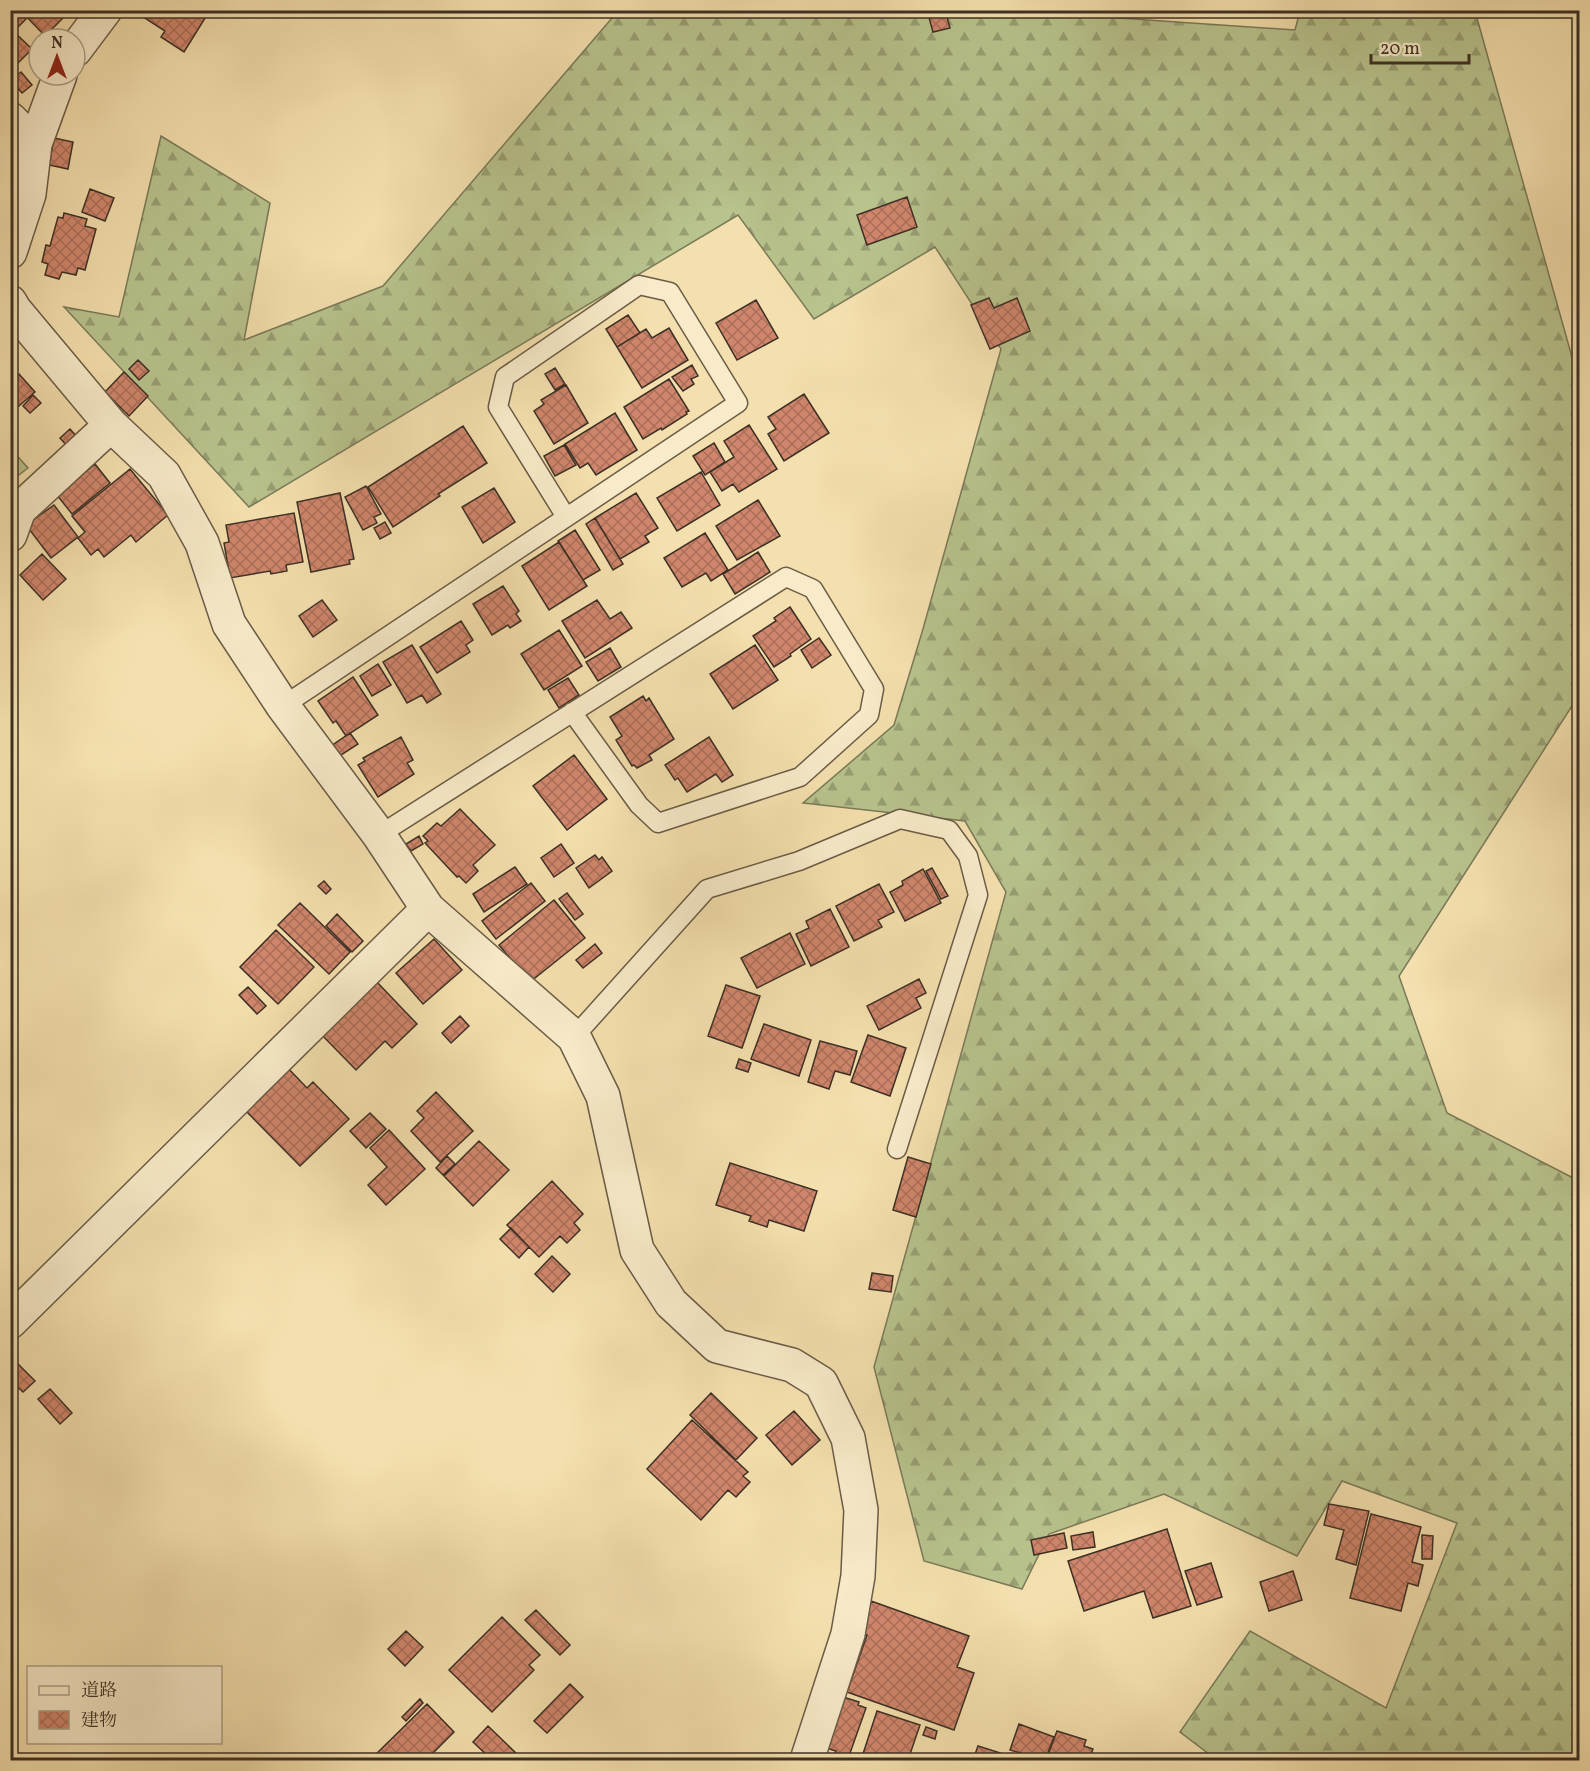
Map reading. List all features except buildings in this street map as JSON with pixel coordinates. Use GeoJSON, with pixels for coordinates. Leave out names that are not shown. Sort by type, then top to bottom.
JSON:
{"type":"FeatureCollection","features":[{"type":"Feature","properties":{"kind":"street"},"geometry":{"type":"LineString","coordinates":[[87,34],[105,10]]}},
{"type":"Feature","properties":{"kind":"street"},"geometry":{"type":"LineString","coordinates":[[10,252],[28,194],[35,144],[56,87]]}},
{"type":"Feature","properties":{"kind":"street"},"geometry":{"type":"LineString","coordinates":[[10,119],[35,144]]}},
{"type":"Feature","properties":{"kind":"street"},"geometry":{"type":"LineString","coordinates":[[10,302],[111,425],[164,475],[202,543],[228,624],[283,706],[379,835],[429,909],[574,1037],[603,1095],[637,1250],[671,1303],[717,1346],[792,1365],[821,1383],[848,1438],[861,1510],[858,1576],[848,1634],[807,1761]]}},
{"type":"Feature","properties":{"kind":"street"},"geometry":{"type":"LineString","coordinates":[[10,536],[19,510],[111,425]]}},
{"type":"Feature","properties":{"kind":"street"},"geometry":{"type":"LineString","coordinates":[[10,1322],[429,909]]}},
{"type":"Feature","properties":{"kind":"lane"},"geometry":{"type":"LineString","coordinates":[[283,706],[738,403],[669,292],[639,285],[505,377],[498,407],[566,517]]}},
{"type":"Feature","properties":{"kind":"lane"},"geometry":{"type":"LineString","coordinates":[[379,835],[572,712],[786,577],[813,589],[874,689],[869,715],[800,777],[658,823],[639,805],[572,712]]}},
{"type":"Feature","properties":{"kind":"lane"},"geometry":{"type":"LineString","coordinates":[[574,1037],[707,889],[799,861],[900,819],[949,830],[968,856],[978,895],[897,1149]]}},
{"type":"Feature","properties":{"kind":"green space"},"geometry":{"type":"Polygon","coordinates":[[[1002,10],[1295,30],[1300,11],[1475,11],[1579,382],[1579,695],[1399,976],[1447,1113],[1579,1181],[1579,1760],[1217,1760],[1180,1732],[1250,1631],[1386,1708],[1457,1523],[1342,1481],[1297,1556],[1164,1494],[1049,1534],[1022,1589],[924,1561],[874,1367],[1006,892],[965,821],[803,803],[894,725],[1001,349],[935,247],[814,319],[738,215],[249,507],[64,307],[119,317],[161,136],[270,203],[244,340],[383,286],[618,11],[1002,10]]]}},
{"type":"Feature","properties":{"kind":"green space"},"geometry":{"type":"Polygon","coordinates":[[[11,449],[28,468],[11,481],[11,449]]]}}]}
